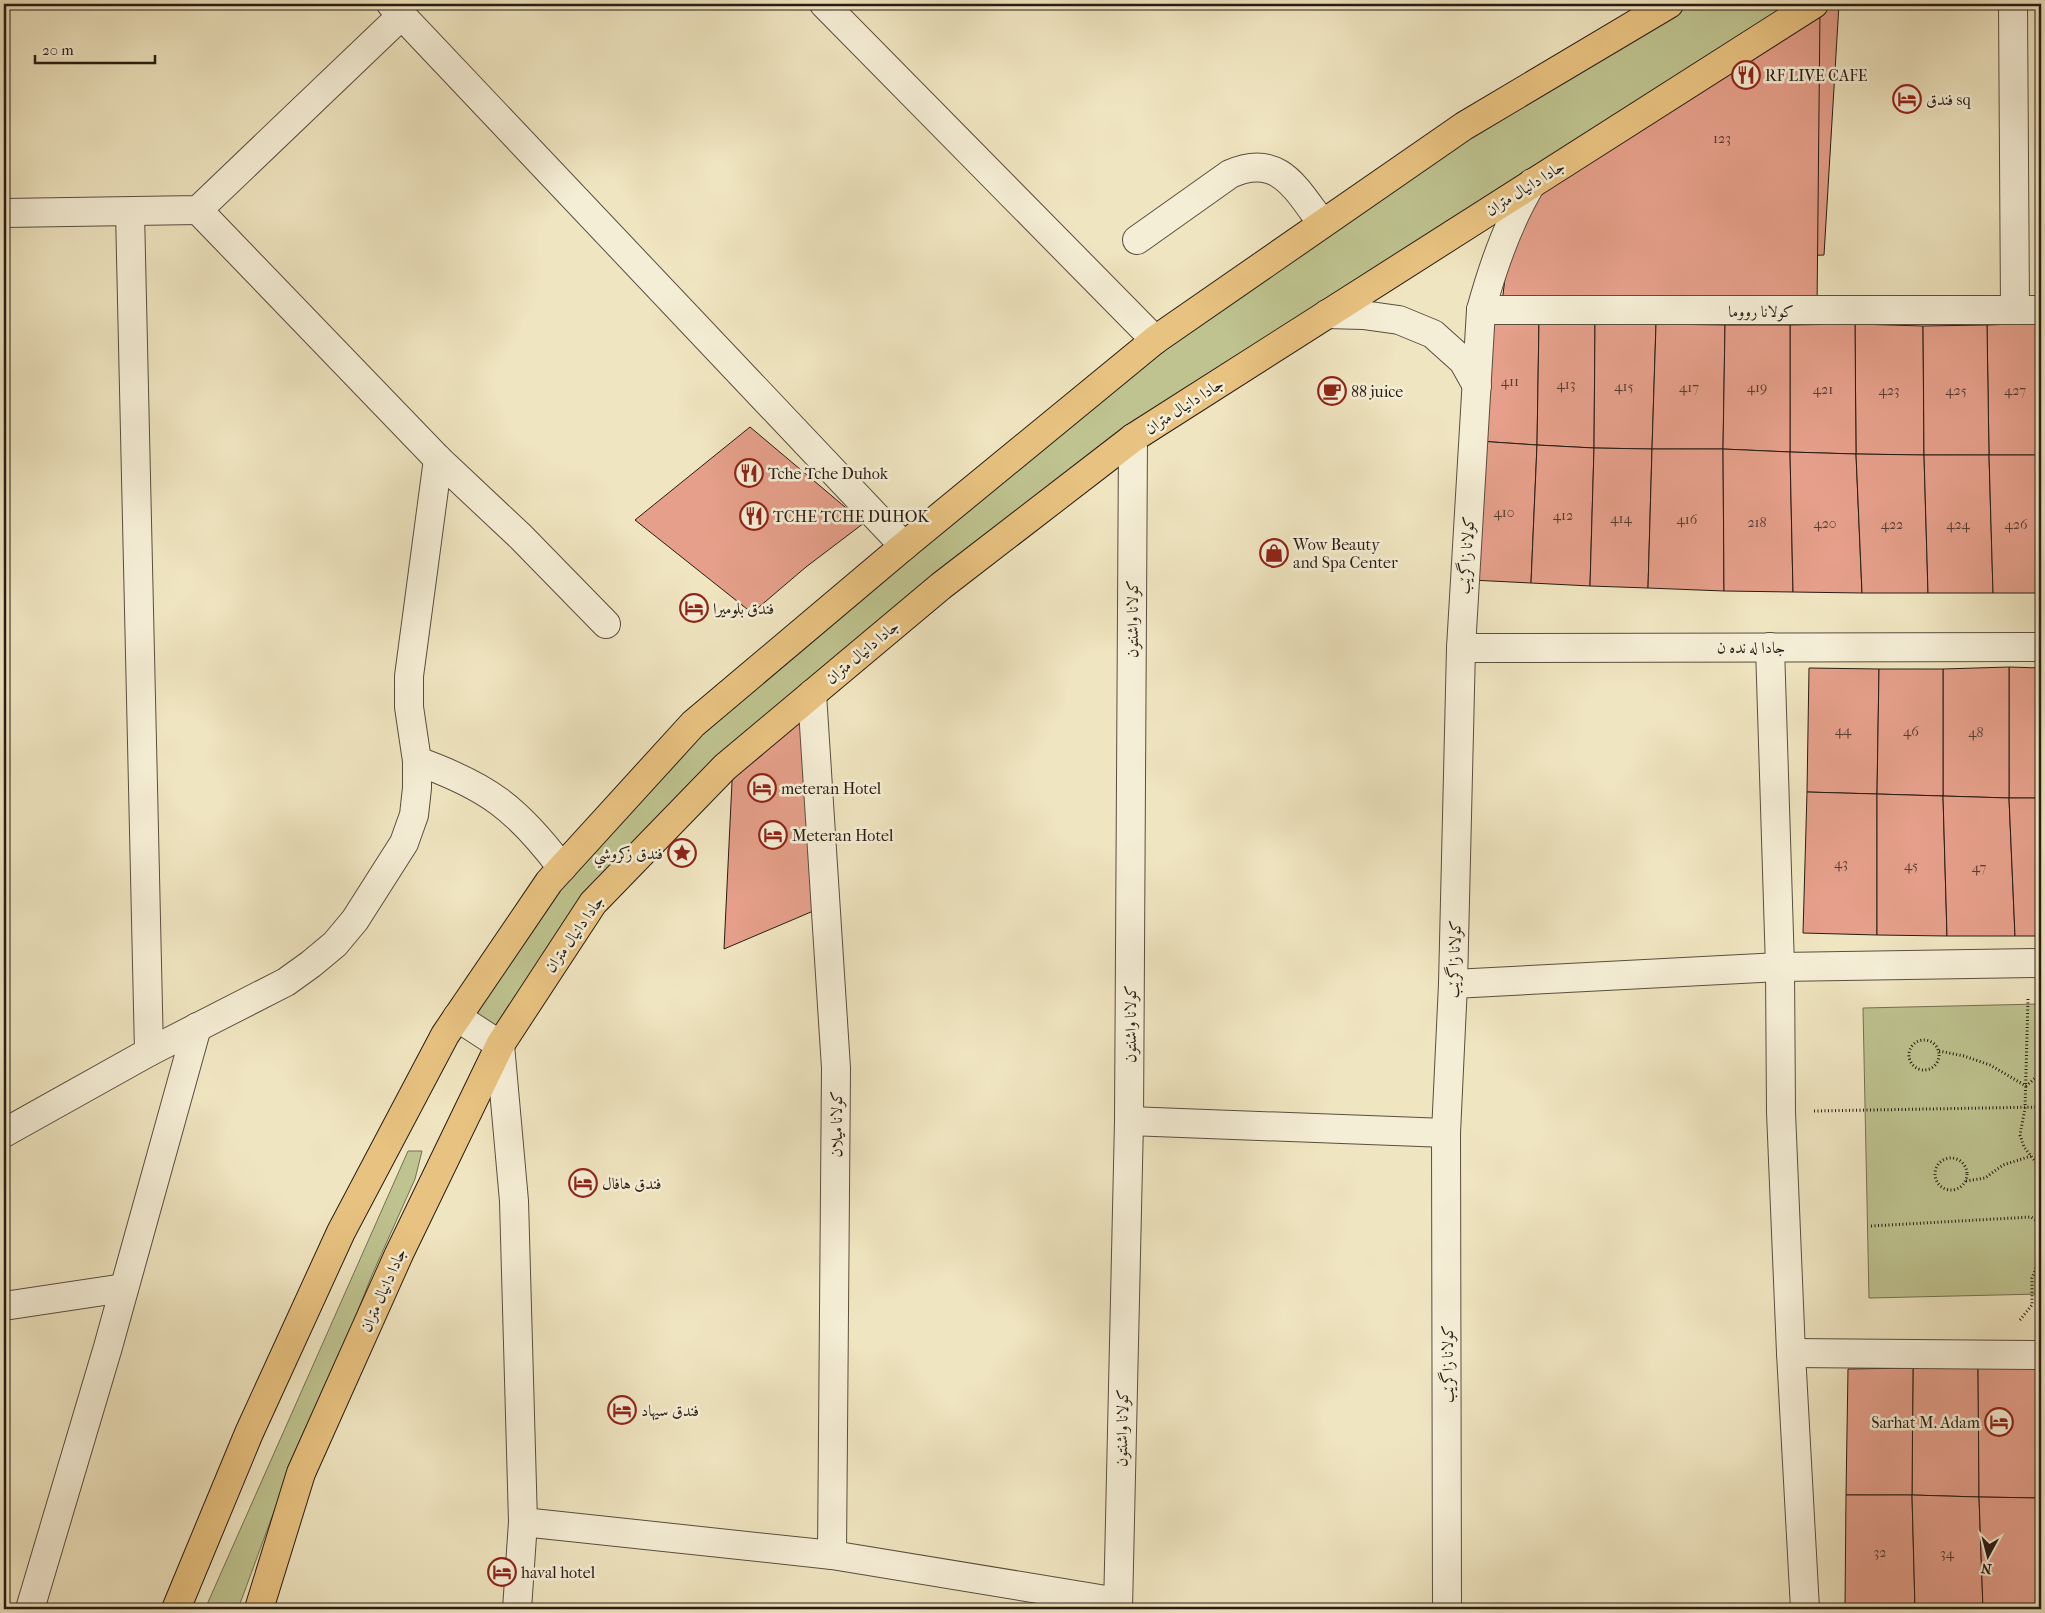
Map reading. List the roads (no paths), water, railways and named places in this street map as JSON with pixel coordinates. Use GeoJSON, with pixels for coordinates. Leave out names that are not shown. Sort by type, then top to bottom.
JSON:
{"type":"FeatureCollection","features":[{"type":"Feature","properties":{"kind":"main road"},"geometry":{"type":"LineString","coordinates":[[176,1609],[249,1433],[341,1232],[445,1034],[549,882],[693,724],[904,546],[1155,340],[1464,126],[1670,4]]}},
{"type":"Feature","properties":{"kind":"main road","name":"جادا دانيال متران"},"geometry":{"type":"LineString","coordinates":[[259,1609],[302,1472],[399,1254],[500,1045],[593,903],[725,767],[941,586],[1133,438],[1814,4]]}},
{"type":"Feature","properties":{"kind":"street"},"geometry":{"type":"LineString","coordinates":[[824,4],[1155,340]]}},
{"type":"Feature","properties":{"kind":"street"},"geometry":{"type":"LineString","coordinates":[[2013,4],[2028,310]]}},
{"type":"Feature","properties":{"kind":"street"},"geometry":{"type":"LineString","coordinates":[[4,213],[198,210],[396,10],[904,546]]}},
{"type":"Feature","properties":{"kind":"street"},"geometry":{"type":"LineString","coordinates":[[1137,240],[1230,174],[1243,168],[1258,166],[1272,169],[1285,176],[1322,223]]}},
{"type":"Feature","properties":{"kind":"street","name":"كولانا زاگرێب"},"geometry":{"type":"LineString","coordinates":[[1447,1609],[1446,1134],[1453,984],[1461,648],[1481,310],[1490,277],[1505,238],[1519,204],[1532,184]]}},
{"type":"Feature","properties":{"kind":"street"},"geometry":{"type":"LineString","coordinates":[[198,210],[438,458],[521,537],[606,624]]}},
{"type":"Feature","properties":{"kind":"street"},"geometry":{"type":"LineString","coordinates":[[130,212],[149,1052]]}},
{"type":"Feature","properties":{"kind":"street","name":"كولانا رووما"},"geometry":{"type":"LineString","coordinates":[[1481,310],[2028,310]]}},
{"type":"Feature","properties":{"kind":"street"},"geometry":{"type":"LineString","coordinates":[[1327,314],[1363,315],[1399,320],[1433,334],[1463,361],[1477,386]]}},
{"type":"Feature","properties":{"kind":"street","name":"كولانا واشنتون"},"geometry":{"type":"LineString","coordinates":[[1118,1606],[1129,1121],[1133,438]]}},
{"type":"Feature","properties":{"kind":"street"},"geometry":{"type":"LineString","coordinates":[[4,1133],[149,1052],[286,982],[335,944],[355,920],[404,842],[414,815],[417,761],[409,708],[410,676],[438,458]]}},
{"type":"Feature","properties":{"kind":"street"},"geometry":{"type":"LineString","coordinates":[[1770,647],[1780,967],[1781,1112],[1791,1353],[1805,1609]]}},
{"type":"Feature","properties":{"kind":"street","name":"جادا له نده ن"},"geometry":{"type":"LineString","coordinates":[[1461,648],[2041,647]]}},
{"type":"Feature","properties":{"kind":"street","name":"كولانا ميلان"},"geometry":{"type":"LineString","coordinates":[[812,694],[836,1068],[832,1555]]}},
{"type":"Feature","properties":{"kind":"street"},"geometry":{"type":"LineString","coordinates":[[417,761],[452,774],[492,796],[514,812],[540,838],[562,868]]}},
{"type":"Feature","properties":{"kind":"street"},"geometry":{"type":"LineString","coordinates":[[1453,984],[1780,967],[2035,963]]}},
{"type":"Feature","properties":{"kind":"street"},"geometry":{"type":"LineString","coordinates":[[457,1017],[500,1045],[514,1201],[523,1522],[517,1609]]}},
{"type":"Feature","properties":{"kind":"street"},"geometry":{"type":"LineString","coordinates":[[23,1608],[124,1288],[197,1028]]}},
{"type":"Feature","properties":{"kind":"street"},"geometry":{"type":"LineString","coordinates":[[1129,1121],[1446,1134]]}},
{"type":"Feature","properties":{"kind":"street"},"geometry":{"type":"LineString","coordinates":[[4,1306],[124,1288]]}},
{"type":"Feature","properties":{"kind":"street"},"geometry":{"type":"LineString","coordinates":[[1791,1353],[2041,1355]]}},
{"type":"Feature","properties":{"kind":"street"},"geometry":{"type":"LineString","coordinates":[[523,1522],[832,1555],[1118,1606]]}},
{"type":"Feature","properties":{"kind":"place","name":"RF LIVE CAFE"},"geometry":{"type":"Point","coordinates":[1746,75]}},
{"type":"Feature","properties":{"kind":"place","name":"فندق sq"},"geometry":{"type":"Point","coordinates":[1907,99]}},
{"type":"Feature","properties":{"kind":"place","name":"88 juice"},"geometry":{"type":"Point","coordinates":[1332,391]}},
{"type":"Feature","properties":{"kind":"place","name":"Tche Tche Duhok"},"geometry":{"type":"Point","coordinates":[749,473]}},
{"type":"Feature","properties":{"kind":"place","name":"TCHE TCHE DUHOK"},"geometry":{"type":"Point","coordinates":[754,516]}},
{"type":"Feature","properties":{"kind":"place","name":"Wow Beauty and Spa Center"},"geometry":{"type":"Point","coordinates":[1274,553]}},
{"type":"Feature","properties":{"kind":"place","name":"فندق بلوميرا"},"geometry":{"type":"Point","coordinates":[694,608]}},
{"type":"Feature","properties":{"kind":"place","name":"meteran Hotel"},"geometry":{"type":"Point","coordinates":[762,788]}},
{"type":"Feature","properties":{"kind":"place","name":"Meteran Hotel"},"geometry":{"type":"Point","coordinates":[773,835]}},
{"type":"Feature","properties":{"kind":"place","name":"فندق زكروشي"},"geometry":{"type":"Point","coordinates":[682,853]}},
{"type":"Feature","properties":{"kind":"place","name":"فندق هافال"},"geometry":{"type":"Point","coordinates":[583,1183]}},
{"type":"Feature","properties":{"kind":"place","name":"فندق سيهاد"},"geometry":{"type":"Point","coordinates":[622,1410]}},
{"type":"Feature","properties":{"kind":"place","name":"Sarhat M. Adam"},"geometry":{"type":"Point","coordinates":[1999,1422]}},
{"type":"Feature","properties":{"kind":"place","name":"haval hotel"},"geometry":{"type":"Point","coordinates":[502,1572]}}]}
